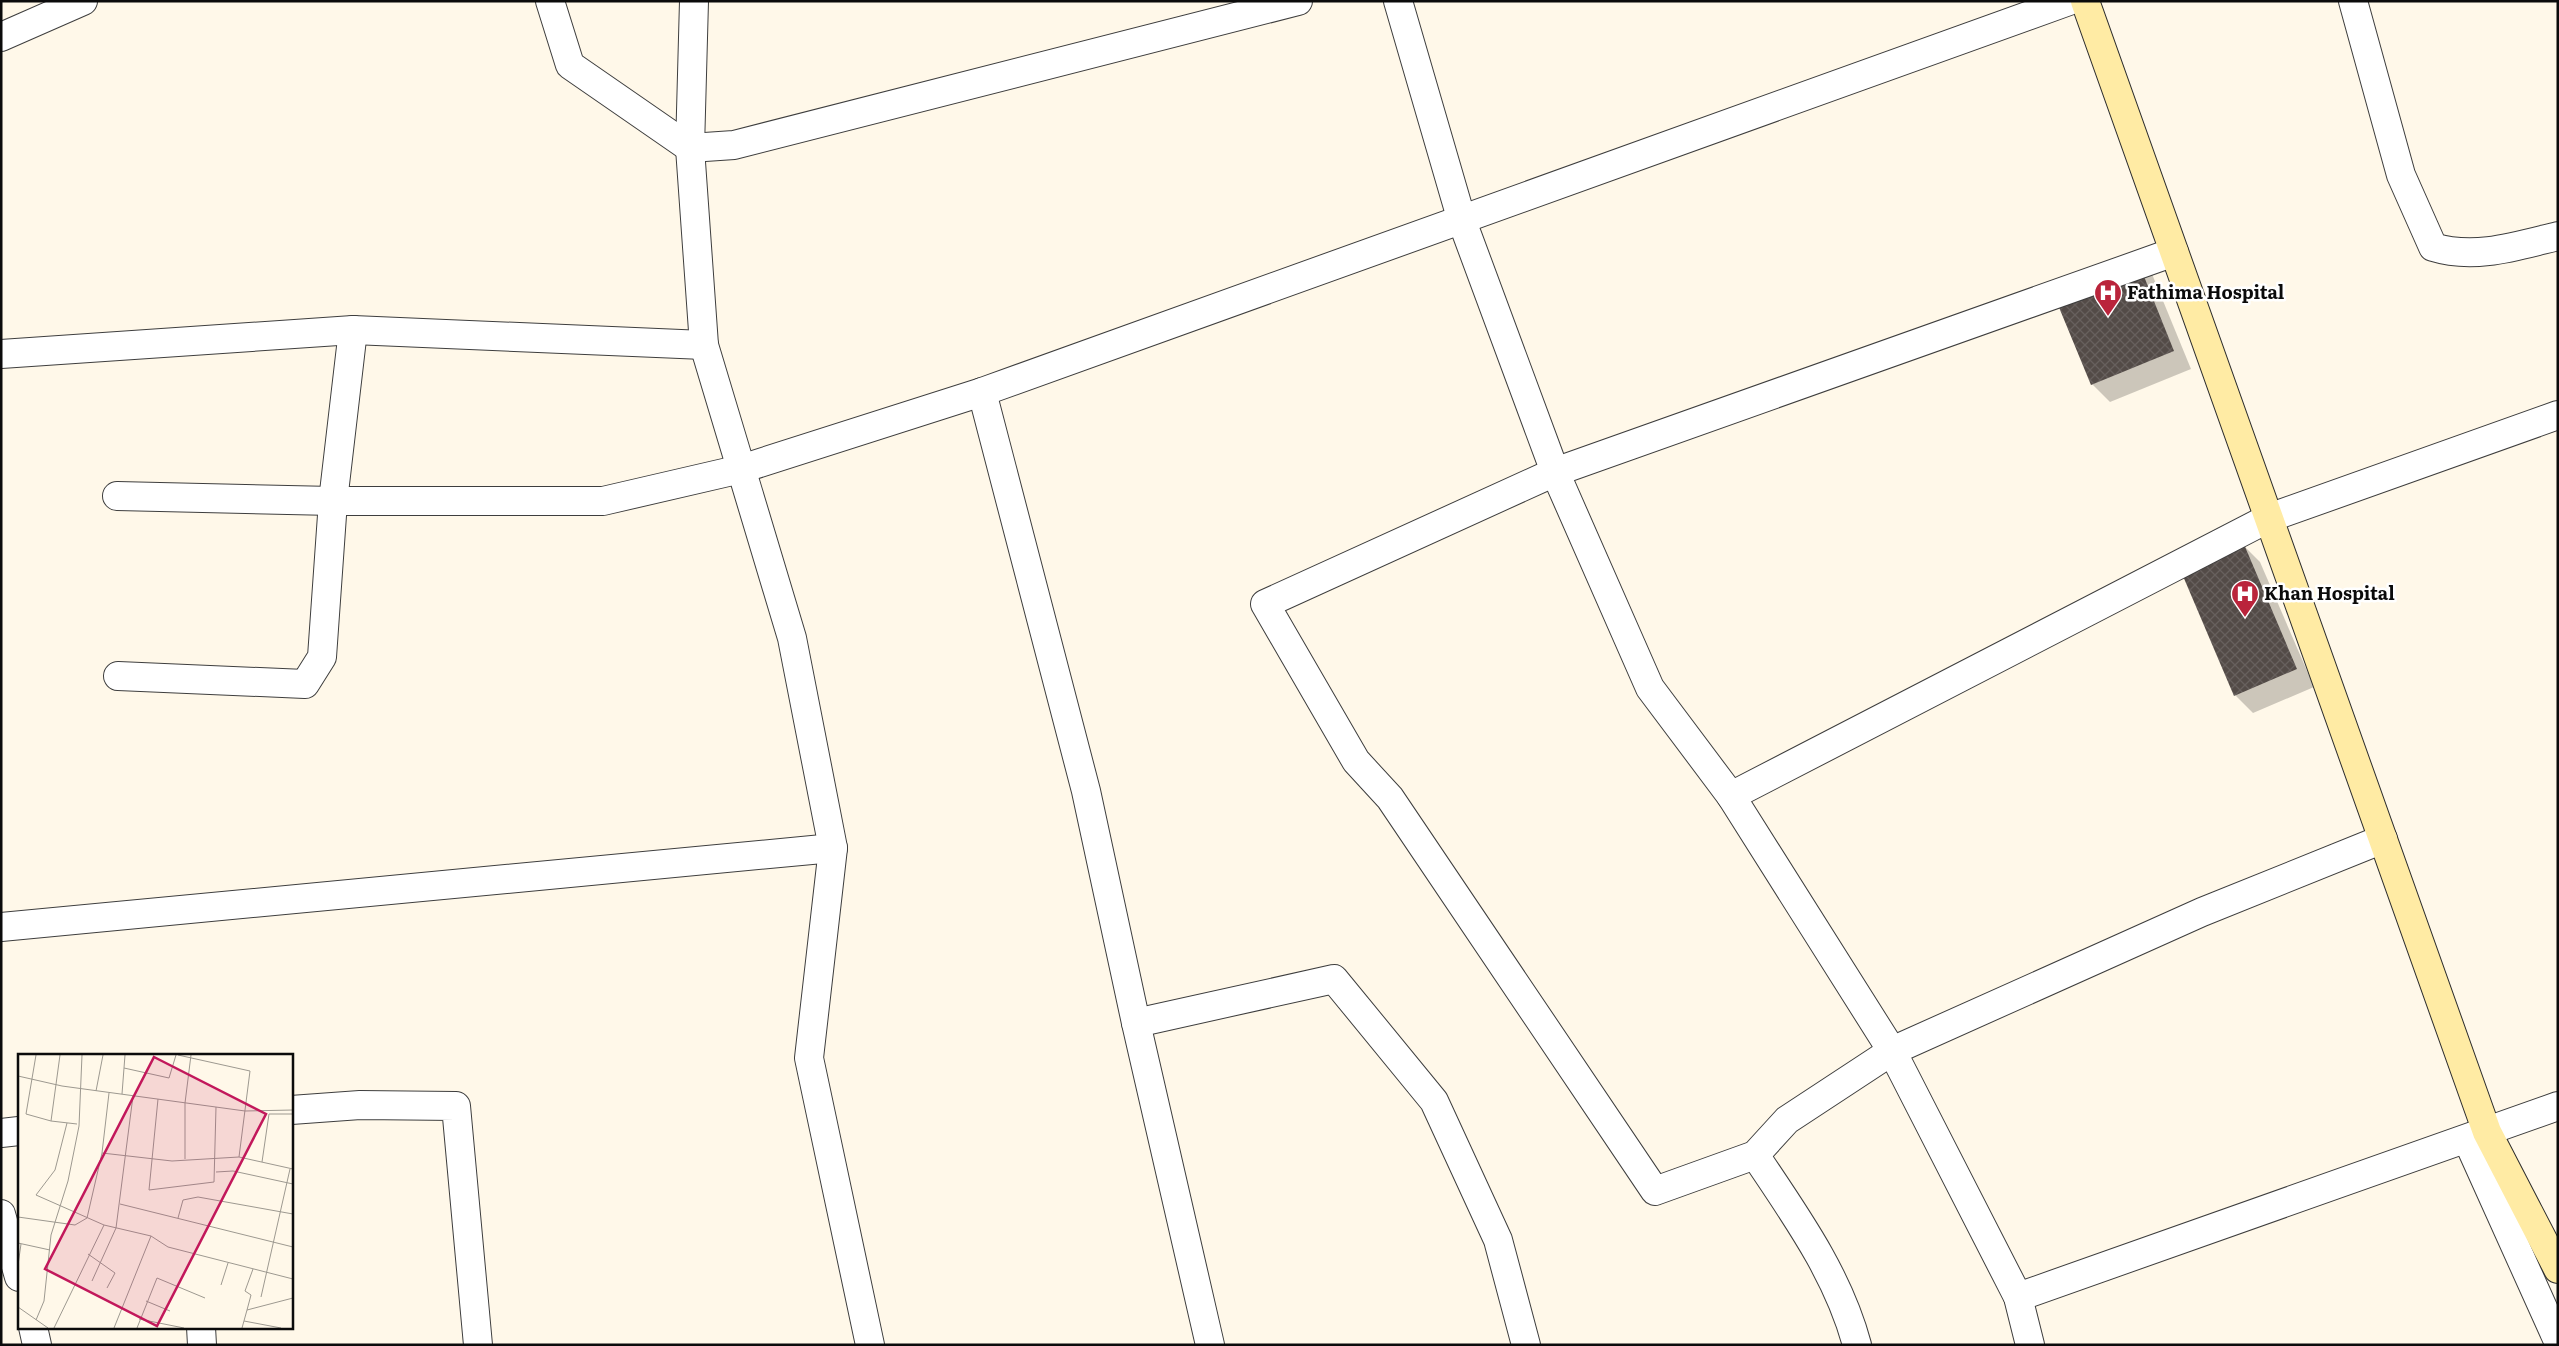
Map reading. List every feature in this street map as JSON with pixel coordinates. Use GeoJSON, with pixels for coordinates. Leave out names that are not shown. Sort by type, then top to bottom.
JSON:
{"type":"FeatureCollection","features":[{"type":"Feature","properties":{"kind":"street"},"geometry":{"type":"LineString","coordinates":[[1,37],[83,1]]}},
{"type":"Feature","properties":{"kind":"street"},"geometry":{"type":"LineString","coordinates":[[550,1],[570,65],[690,148],[734,145],[1298,1]]}},
{"type":"Feature","properties":{"kind":"street"},"geometry":{"type":"LineString","coordinates":[[694,1],[690,148],[704,345],[792,638],[833,848],[809,1058],[870,1345]]}},
{"type":"Feature","properties":{"kind":"street"},"geometry":{"type":"LineString","coordinates":[[1398,1],[1462,221],[1555,472],[1650,688],[1731,796],[1892,1051],[2018,1298],[2030,1345]]}},
{"type":"Feature","properties":{"kind":"street"},"geometry":{"type":"LineString","coordinates":[[117,496],[333,501],[604,501],[741,469],[982,392],[1462,221],[2069,1]]}},
{"type":"Feature","properties":{"kind":"street"},"geometry":{"type":"LineString","coordinates":[[2086,1],[2383,839],[2477,1136],[2558,1342]]}},
{"type":"Feature","properties":{"kind":"street"},"geometry":{"type":"LineString","coordinates":[[2353,1],[2401,175],[2433,247],[2452,252],[2500,250],[2558,236]]}},
{"type":"Feature","properties":{"kind":"street"},"geometry":{"type":"LineString","coordinates":[[2174,252],[1555,472],[1265,604],[1356,761],[1390,798],[1655,1191],[1755,1155],[1787,1120],[1892,1051],[2202,912],[2383,839]]}},
{"type":"Feature","properties":{"kind":"street"},"geometry":{"type":"LineString","coordinates":[[1,354],[353,330],[704,345]]}},
{"type":"Feature","properties":{"kind":"street"},"geometry":{"type":"LineString","coordinates":[[118,676],[305,684],[322,656],[333,501],[353,330]]}},
{"type":"Feature","properties":{"kind":"street"},"geometry":{"type":"LineString","coordinates":[[982,392],[1086,791],[1136,1023],[1210,1345]]}},
{"type":"Feature","properties":{"kind":"street"},"geometry":{"type":"LineString","coordinates":[[1731,796],[2269,518],[2558,415]]}},
{"type":"Feature","properties":{"kind":"street"},"geometry":{"type":"LineString","coordinates":[[1,927],[833,848]]}},
{"type":"Feature","properties":{"kind":"street"},"geometry":{"type":"LineString","coordinates":[[1136,1023],[1334,979],[1434,1100],[1498,1240],[1526,1345]]}},
{"type":"Feature","properties":{"kind":"street"},"geometry":{"type":"LineString","coordinates":[[292,1110],[360,1105],[456,1106],[478,1345]]}},
{"type":"Feature","properties":{"kind":"street"},"geometry":{"type":"LineString","coordinates":[[2018,1298],[2558,1106]]}},
{"type":"Feature","properties":{"kind":"street"},"geometry":{"type":"LineString","coordinates":[[1,1133],[18,1130]]}},
{"type":"Feature","properties":{"kind":"street"},"geometry":{"type":"LineString","coordinates":[[2477,1136],[2558,1269]]}},
{"type":"Feature","properties":{"kind":"street"},"geometry":{"type":"LineString","coordinates":[[1755,1155],[1816,1246],[1851,1321],[1857,1345]]}},
{"type":"Feature","properties":{"kind":"street"},"geometry":{"type":"LineString","coordinates":[[1,1214],[18,1274]]}},
{"type":"Feature","properties":{"kind":"street"},"geometry":{"type":"LineString","coordinates":[[33,1328],[38,1345]]}},
{"type":"Feature","properties":{"kind":"street"},"geometry":{"type":"LineString","coordinates":[[201,1328],[202,1345]]}},
{"type":"Feature","properties":{"kind":"building"},"geometry":{"type":"Polygon","coordinates":[[[2135,254],[2174,351],[2091,385],[2051,288],[2135,254]]]}},
{"type":"Feature","properties":{"kind":"building"},"geometry":{"type":"Polygon","coordinates":[[[2243,542],[2297,669],[2234,696],[2180,569],[2243,542]]]}},
{"type":"Feature","properties":{"kind":"place","name":"Fathima Hospital"},"geometry":{"type":"Point","coordinates":[2108,317]}},
{"type":"Feature","properties":{"kind":"place","name":"Khan Hospital"},"geometry":{"type":"Point","coordinates":[2245,618]}}]}
